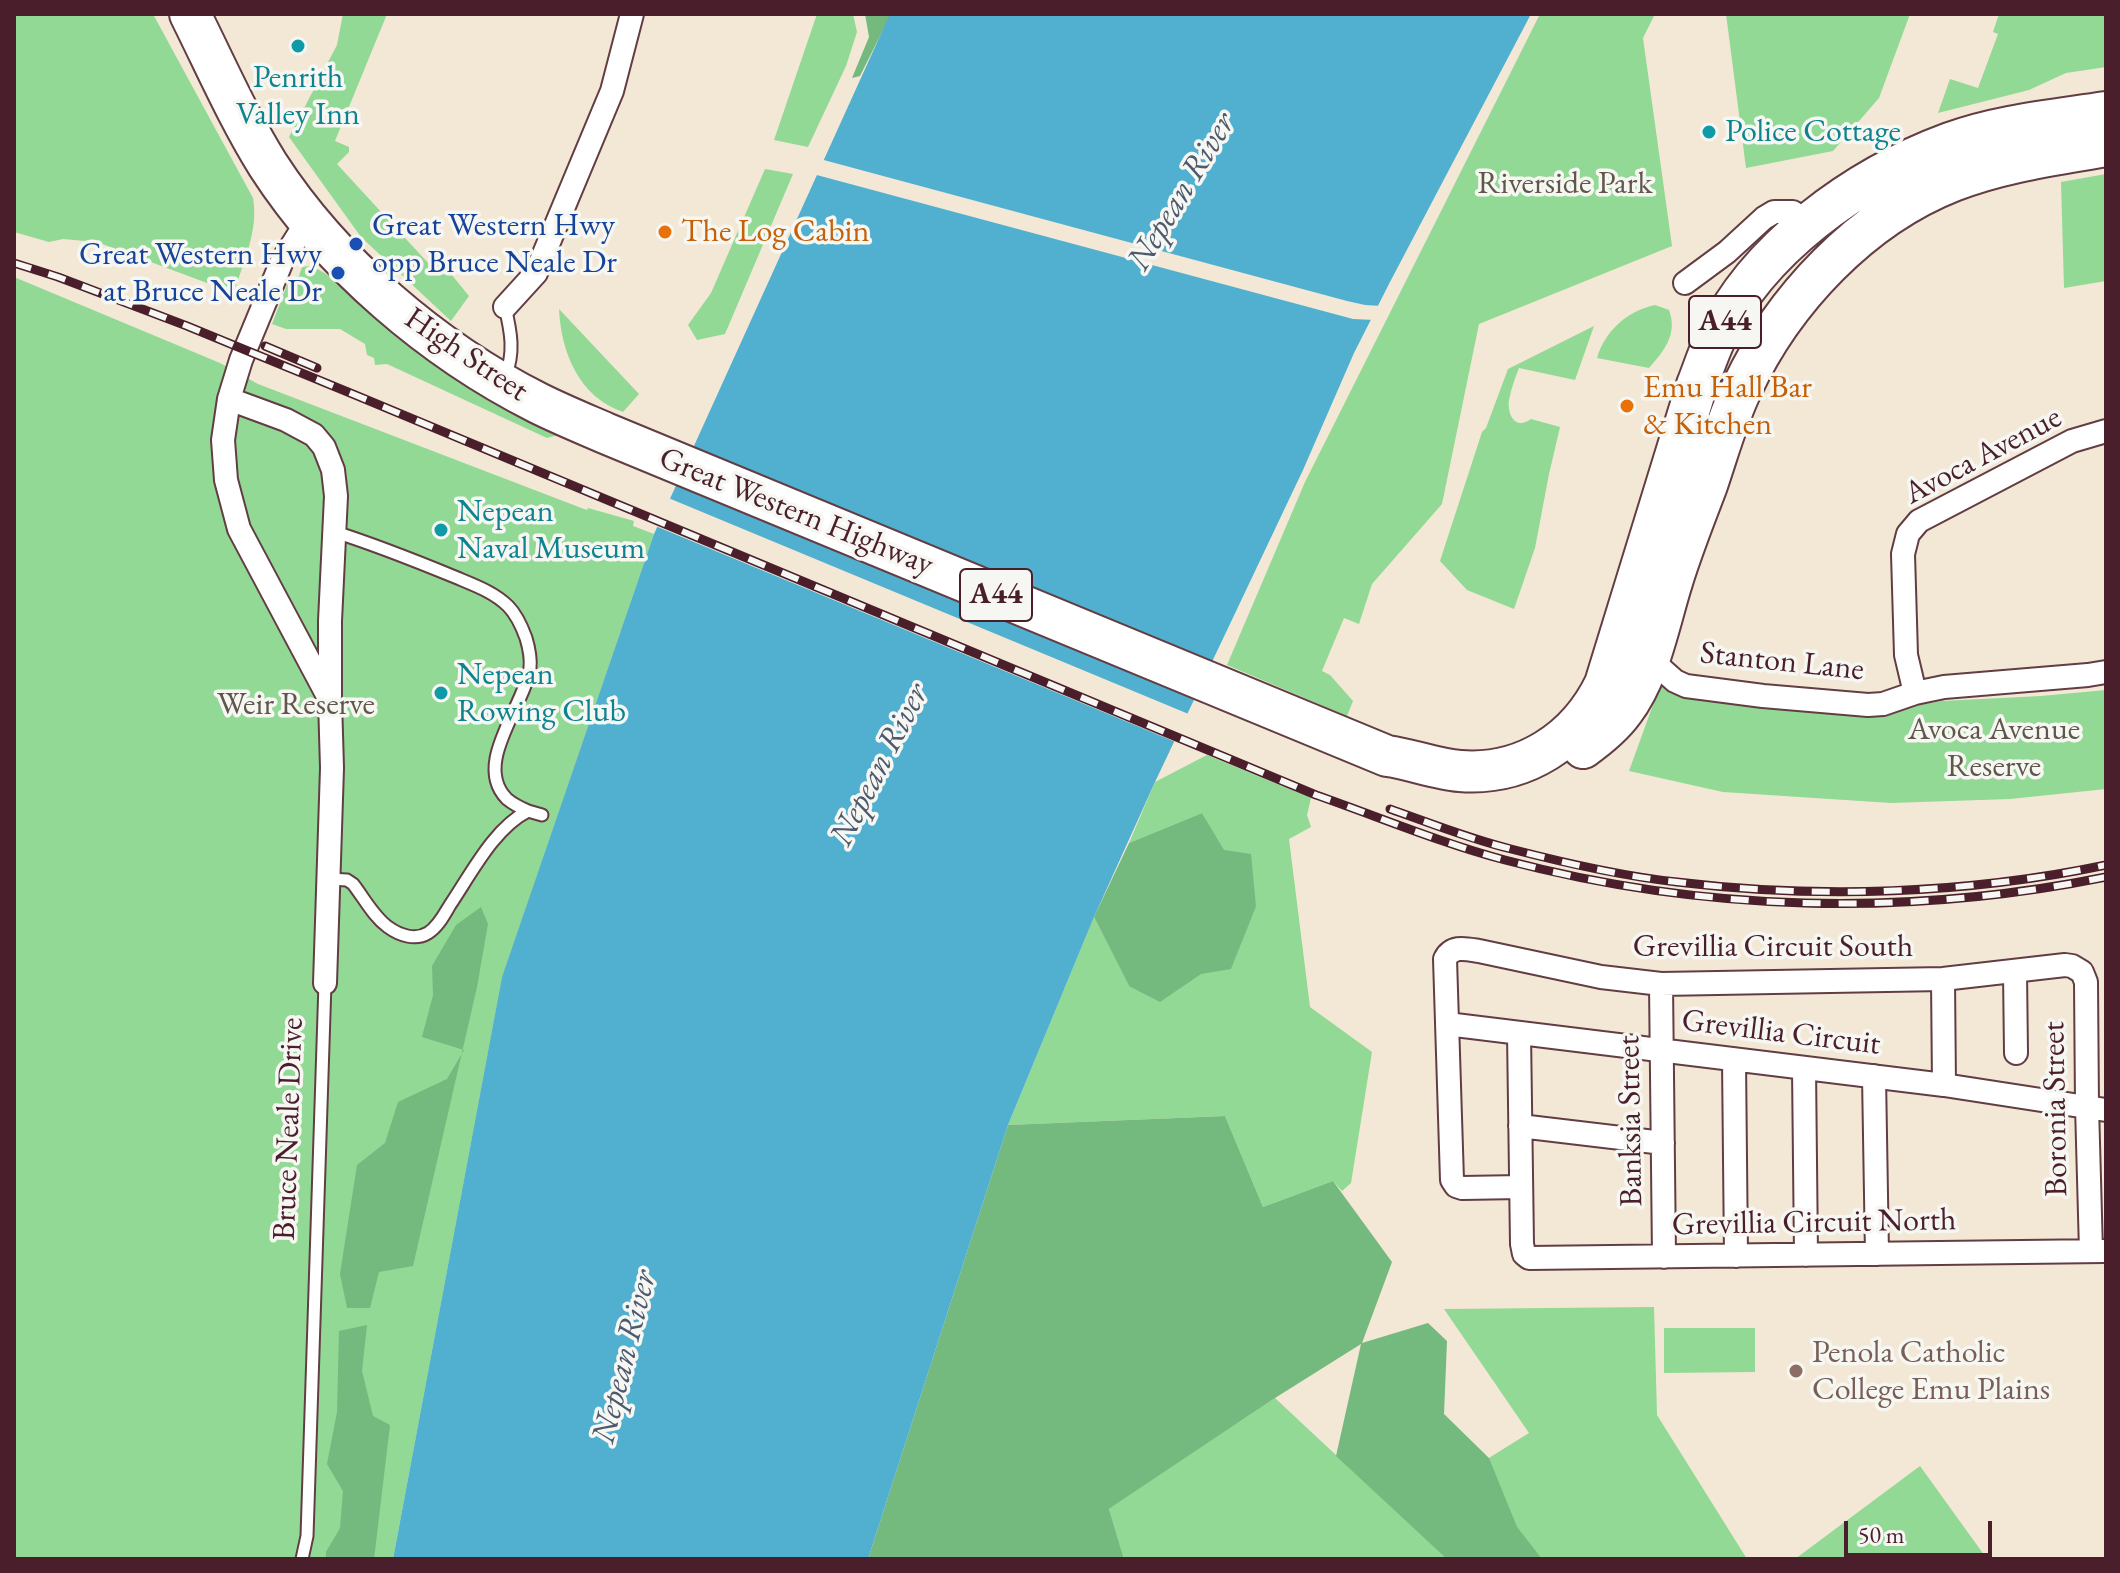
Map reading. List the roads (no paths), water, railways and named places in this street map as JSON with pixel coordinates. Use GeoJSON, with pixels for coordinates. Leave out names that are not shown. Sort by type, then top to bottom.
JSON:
{"type":"FeatureCollection","features":[{"type":"Feature","properties":{"kind":"highway","name":"High Street"},"geometry":{"type":"LineString","coordinates":[[190,14],[268,164],[308,220],[363,278],[449,349],[502,383],[539,404],[605,433]]}},
{"type":"Feature","properties":{"kind":"highway","name":"Great Western Highway"},"geometry":{"type":"LineString","coordinates":[[605,433],[1387,756],[1462,771],[1504,768],[1548,750],[1563,739],[1588,715],[1605,684],[1697,385],[1715,338],[1754,280],[1792,238],[1849,194],[1910,160],[1950,143],[2013,127],[2106,112]]}},
{"type":"Feature","properties":{"kind":"highway","name":"Great Western Highway"},"geometry":{"type":"LineString","coordinates":[[1387,756],[1397,767],[1448,782],[1483,785],[1524,778],[1550,769],[1592,741],[1624,711],[1649,658],[1672,580],[1742,388],[1776,328],[1816,278],[1863,234],[1909,203],[1952,181],[2013,163],[2106,146]]}},
{"type":"Feature","properties":{"kind":"street"},"geometry":{"type":"LineString","coordinates":[[505,307],[536,273],[612,91],[632,14]]}},
{"type":"Feature","properties":{"kind":"street"},"geometry":{"type":"LineString","coordinates":[[1685,283],[1774,212],[1793,212],[1808,223]]}},
{"type":"Feature","properties":{"kind":"street","name":"Bruce Neale Drive"},"geometry":{"type":"LineString","coordinates":[[308,220],[282,261],[241,360],[229,399],[223,440],[232,505],[239,529],[330,700]]}},
{"type":"Feature","properties":{"kind":"street","name":"Bruce Neale Drive"},"geometry":{"type":"LineString","coordinates":[[229,399],[314,435],[324,447],[333,470],[335,532],[330,621],[332,768],[325,983]]}},
{"type":"Feature","properties":{"kind":"street","name":"Avoca Avenue"},"geometry":{"type":"LineString","coordinates":[[1915,693],[1906,655],[1903,554],[1908,534],[1919,521],[2072,441],[2106,431]]}},
{"type":"Feature","properties":{"kind":"street","name":"Stanton Lane"},"geometry":{"type":"LineString","coordinates":[[1649,658],[1662,672],[1686,686],[1868,705],[1883,704],[1915,693]]}},
{"type":"Feature","properties":{"kind":"street"},"geometry":{"type":"LineString","coordinates":[[1915,693],[1944,687],[2106,672]]}},
{"type":"Feature","properties":{"kind":"street","name":"Grevillia Circuit South"},"geometry":{"type":"LineString","coordinates":[[1447,1024],[1445,959],[1448,952],[1463,948],[1601,977],[1661,984],[1943,979],[2065,965],[2078,968]]}},
{"type":"Feature","properties":{"kind":"street","name":"Boronia Street"},"geometry":{"type":"LineString","coordinates":[[2078,968],[2086,982],[2096,1108],[2099,1251]]}},
{"type":"Feature","properties":{"kind":"street"},"geometry":{"type":"LineString","coordinates":[[2015,972],[2016,1053]]}},
{"type":"Feature","properties":{"kind":"street"},"geometry":{"type":"LineString","coordinates":[[1943,979],[1944,1085]]}},
{"type":"Feature","properties":{"kind":"street","name":"Banksia Street"},"geometry":{"type":"LineString","coordinates":[[1661,984],[1664,1257]]}},
{"type":"Feature","properties":{"kind":"street"},"geometry":{"type":"LineString","coordinates":[[1447,1024],[1452,1180],[1462,1188],[1521,1187],[1519,1033]]}},
{"type":"Feature","properties":{"kind":"street","name":"Grevillia Circuit"},"geometry":{"type":"LineString","coordinates":[[1447,1024],[1944,1085],[2096,1108]]}},
{"type":"Feature","properties":{"kind":"street"},"geometry":{"type":"LineString","coordinates":[[1734,1060],[1736,1256]]}},
{"type":"Feature","properties":{"kind":"street"},"geometry":{"type":"LineString","coordinates":[[1804,1068],[1806,1255]]}},
{"type":"Feature","properties":{"kind":"street"},"geometry":{"type":"LineString","coordinates":[[1874,1076],[1877,1254]]}},
{"type":"Feature","properties":{"kind":"street"},"geometry":{"type":"LineString","coordinates":[[1520,1126],[1663,1143]]}},
{"type":"Feature","properties":{"kind":"street","name":"Grevillia Circuit North"},"geometry":{"type":"LineString","coordinates":[[1521,1187],[1522,1244],[1524,1254],[1529,1258],[2099,1251]]}},
{"type":"Feature","properties":{"kind":"lane"},"geometry":{"type":"LineString","coordinates":[[502,383],[512,353],[512,334],[505,307]]}},
{"type":"Feature","properties":{"kind":"lane"},"geometry":{"type":"LineString","coordinates":[[335,532],[424,564],[489,592],[509,607],[527,643],[530,666],[498,748],[495,773],[497,783],[507,798],[528,811],[542,815]]}},
{"type":"Feature","properties":{"kind":"lane"},"geometry":{"type":"LineString","coordinates":[[329,879],[347,880],[353,884],[380,920],[392,930],[409,936],[425,935],[436,926],[506,827],[528,811]]}},
{"type":"Feature","properties":{"kind":"lane","name":"Bruce Neale Drive"},"geometry":{"type":"LineString","coordinates":[[302,1559],[307,1536],[325,983]]}},
{"type":"Feature","properties":{"kind":"water","name":"Nepean River"},"geometry":{"type":"Polygon","coordinates":[[[890,14],[1531,14],[1354,353],[1303,470],[1094,917],[1008,1125],[868,1559],[393,1559],[502,977],[654,534],[890,14]]]}},
{"type":"Feature","properties":{"kind":"railway"},"geometry":{"type":"LineString","coordinates":[[14,263],[187,326],[1316,795],[1481,853],[1579,877],[1654,890],[1729,899],[1804,903],[1956,899],[2106,877]]}},
{"type":"Feature","properties":{"kind":"railway"},"geometry":{"type":"LineString","coordinates":[[265,346],[317,368]]}},
{"type":"Feature","properties":{"kind":"railway"},"geometry":{"type":"LineString","coordinates":[[1390,809],[1480,840],[1572,864],[1614,873],[1731,887],[1838,892],[1947,888],[2106,865]]}},
{"type":"Feature","properties":{"kind":"place","name":"Penrith Valley Inn"},"geometry":{"type":"Point","coordinates":[298,46]}},
{"type":"Feature","properties":{"kind":"place","name":"Police Cottage"},"geometry":{"type":"Point","coordinates":[1709,132]}},
{"type":"Feature","properties":{"kind":"place","name":"The Log Cabin"},"geometry":{"type":"Point","coordinates":[665,232]}},
{"type":"Feature","properties":{"kind":"place","name":"Great Western Hwy opp Bruce Neale Dr"},"geometry":{"type":"Point","coordinates":[356,244]}},
{"type":"Feature","properties":{"kind":"place","name":"Great Western Hwy at Bruce Neale Dr"},"geometry":{"type":"Point","coordinates":[338,273]}},
{"type":"Feature","properties":{"kind":"place","name":"Emu Hall Bar & Kitchen"},"geometry":{"type":"Point","coordinates":[1627,406]}},
{"type":"Feature","properties":{"kind":"place","name":"Nepean Naval Museum"},"geometry":{"type":"Point","coordinates":[441,530]}},
{"type":"Feature","properties":{"kind":"place","name":"Nepean Rowing Club"},"geometry":{"type":"Point","coordinates":[441,693]}},
{"type":"Feature","properties":{"kind":"place","name":"Penola Catholic College Emu Plains"},"geometry":{"type":"Point","coordinates":[1796,1371]}},
{"type":"Feature","properties":{"kind":"park label","name":"Riverside Park"},"geometry":{"type":"Point","coordinates":[1565,184]}},
{"type":"Feature","properties":{"kind":"park label","name":"Weir Reserve"},"geometry":{"type":"Point","coordinates":[296,705]}},
{"type":"Feature","properties":{"kind":"park label","name":"Avoca Avenue Reserve"},"geometry":{"type":"Point","coordinates":[1994,748]}}]}
